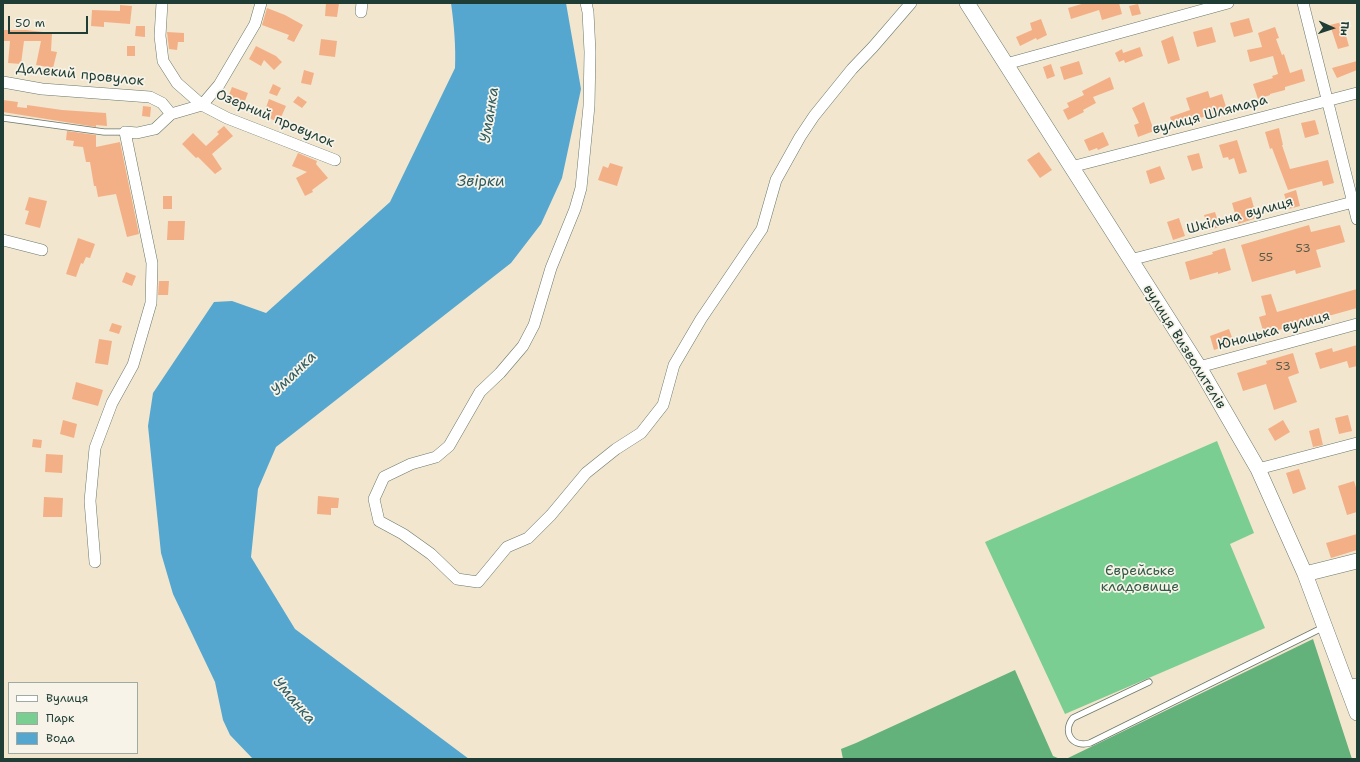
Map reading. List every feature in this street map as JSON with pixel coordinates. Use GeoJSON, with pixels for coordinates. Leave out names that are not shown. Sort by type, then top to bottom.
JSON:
{"type":"FeatureCollection","features":[{"type":"Feature","properties":{"kind":"main road","name":"вулиця Визволителів"},"geometry":{"type":"LineString","coordinates":[[967,3],[1199,367],[1258,469],[1305,574],[1325,627],[1352,685],[1357,713]]}},
{"type":"Feature","properties":{"kind":"main road"},"geometry":{"type":"LineString","coordinates":[[1305,574],[1357,561]]}},
{"type":"Feature","properties":{"kind":"street","name":"Озерний провулок"},"geometry":{"type":"LineString","coordinates":[[162,3],[160,36],[163,61],[177,83],[202,105],[227,118],[335,160]]}},
{"type":"Feature","properties":{"kind":"street"},"geometry":{"type":"LineString","coordinates":[[95,562],[90,501],[95,448],[112,403],[133,365],[151,303],[152,263],[125,132],[137,133],[155,130],[171,114],[202,105],[219,85],[251,31],[255,24],[261,3]]}},
{"type":"Feature","properties":{"kind":"street"},"geometry":{"type":"LineString","coordinates":[[586,3],[588,12],[590,52],[589,106],[581,188],[576,209],[551,268],[534,325],[523,346],[500,373],[480,392],[449,446],[436,457],[411,464],[384,477],[374,499],[379,521],[403,534],[431,554],[457,579],[478,582],[507,547],[528,538],[551,515],[586,474],[616,449],[641,433],[663,405],[674,365],[701,319],[762,229],[776,180],[800,137],[814,116],[852,68],[911,3]]}},
{"type":"Feature","properties":{"kind":"street"},"geometry":{"type":"LineString","coordinates":[[1006,64],[1228,3]]}},
{"type":"Feature","properties":{"kind":"street"},"geometry":{"type":"LineString","coordinates":[[1303,3],[1327,100],[1355,202],[1357,218]]}},
{"type":"Feature","properties":{"kind":"street","name":"Далекий провулок"},"geometry":{"type":"LineString","coordinates":[[3,82],[42,89],[150,96],[162,102],[171,114]]}},
{"type":"Feature","properties":{"kind":"street","name":"вулиця Шлямара"},"geometry":{"type":"LineString","coordinates":[[1071,167],[1357,93]]}},
{"type":"Feature","properties":{"kind":"street","name":"Шкільна вулиця"},"geometry":{"type":"LineString","coordinates":[[1130,260],[1355,202]]}},
{"type":"Feature","properties":{"kind":"street"},"geometry":{"type":"LineString","coordinates":[[3,240],[42,250]]}},
{"type":"Feature","properties":{"kind":"street","name":"Юнацька вулиця"},"geometry":{"type":"LineString","coordinates":[[1199,367],[1357,324]]}},
{"type":"Feature","properties":{"kind":"street"},"geometry":{"type":"LineString","coordinates":[[1258,469],[1357,442]]}},
{"type":"Feature","properties":{"kind":"lane"},"geometry":{"type":"LineString","coordinates":[[3,118],[104,132],[125,132]]}},
{"type":"Feature","properties":{"kind":"lane"},"geometry":{"type":"LineString","coordinates":[[1149,682],[1073,718],[1070,722],[1068,731],[1072,740],[1080,745],[1090,744],[1325,627]]}},
{"type":"Feature","properties":{"kind":"green space","name":"Єврейське кладовище"},"geometry":{"type":"Polygon","coordinates":[[[1217,441],[1254,533],[1230,544],[1265,628],[1065,714],[985,542],[1217,441]]]}},
{"type":"Feature","properties":{"kind":"green space"},"geometry":{"type":"Polygon","coordinates":[[[1313,639],[1352,759],[1066,759],[1313,639]]]}},
{"type":"Feature","properties":{"kind":"green space"},"geometry":{"type":"Polygon","coordinates":[[[1015,670],[1053,756],[1060,759],[843,759],[841,749],[1015,670]]]}},
{"type":"Feature","properties":{"kind":"water","name":"Звірки"},"geometry":{"type":"Polygon","coordinates":[[[451,3],[566,3],[581,89],[562,178],[541,224],[511,263],[276,447],[258,489],[251,557],[295,629],[469,759],[253,759],[230,735],[223,720],[215,682],[173,594],[161,553],[148,426],[153,393],[214,302],[232,301],[266,313],[390,202],[455,68],[451,3]]]}},
{"type":"Feature","properties":{"kind":"building"},"geometry":{"type":"Polygon","coordinates":[[[326,3],[339,3],[337,17],[325,16],[326,3]]]}},
{"type":"Feature","properties":{"kind":"building"},"geometry":{"type":"Polygon","coordinates":[[[1085,3],[1119,3],[1122,14],[1102,20],[1099,10],[1071,19],[1068,8],[1085,3]]]}},
{"type":"Feature","properties":{"kind":"building"},"geometry":{"type":"Polygon","coordinates":[[[1138,4],[1141,14],[1132,16],[1129,6],[1138,4]]]}},
{"type":"Feature","properties":{"kind":"building"},"geometry":{"type":"Polygon","coordinates":[[[120,5],[132,6],[130,24],[104,22],[104,27],[91,26],[92,10],[120,11],[120,5]]]}},
{"type":"Feature","properties":{"kind":"building"},"geometry":{"type":"Polygon","coordinates":[[[267,8],[285,15],[303,25],[294,42],[287,39],[289,35],[262,25],[267,8]]]}},
{"type":"Feature","properties":{"kind":"building"},"geometry":{"type":"Polygon","coordinates":[[[1249,18],[1253,32],[1234,37],[1230,23],[1249,18]]]}},
{"type":"Feature","properties":{"kind":"building"},"geometry":{"type":"Polygon","coordinates":[[[1041,19],[1047,35],[1037,40],[1036,38],[1020,46],[1016,37],[1032,30],[1030,23],[1041,19]]]}},
{"type":"Feature","properties":{"kind":"building"},"geometry":{"type":"Polygon","coordinates":[[[1342,22],[1349,46],[1338,49],[1330,25],[1342,22]]]}},
{"type":"Feature","properties":{"kind":"building"},"geometry":{"type":"Polygon","coordinates":[[[136,26],[145,26],[145,37],[135,36],[136,26]]]}},
{"type":"Feature","properties":{"kind":"building"},"geometry":{"type":"Polygon","coordinates":[[[1212,27],[1216,42],[1197,47],[1193,32],[1212,27]]]}},
{"type":"Feature","properties":{"kind":"building"},"geometry":{"type":"Polygon","coordinates":[[[1275,27],[1279,38],[1276,39],[1282,55],[1284,54],[1290,73],[1302,69],[1305,81],[1285,87],[1285,90],[1258,99],[1253,84],[1273,78],[1272,76],[1278,74],[1273,56],[1250,62],[1247,50],[1262,47],[1258,33],[1275,27]]]}},
{"type":"Feature","properties":{"kind":"building"},"geometry":{"type":"Polygon","coordinates":[[[3,30],[26,30],[52,33],[51,51],[57,52],[53,68],[36,65],[41,41],[24,41],[21,64],[8,63],[10,41],[3,41],[3,30]]]}},
{"type":"Feature","properties":{"kind":"building"},"geometry":{"type":"Polygon","coordinates":[[[167,32],[184,33],[184,42],[178,42],[177,50],[169,49],[167,32]]]}},
{"type":"Feature","properties":{"kind":"building"},"geometry":{"type":"Polygon","coordinates":[[[1173,36],[1180,60],[1168,64],[1161,41],[1173,36]]]}},
{"type":"Feature","properties":{"kind":"building"},"geometry":{"type":"Polygon","coordinates":[[[321,39],[337,41],[335,57],[319,55],[321,39]]]}},
{"type":"Feature","properties":{"kind":"building"},"geometry":{"type":"Polygon","coordinates":[[[127,46],[135,46],[135,56],[127,56],[127,46]]]}},
{"type":"Feature","properties":{"kind":"building"},"geometry":{"type":"Polygon","coordinates":[[[256,46],[276,56],[282,62],[274,70],[264,60],[261,66],[249,59],[256,46]]]}},
{"type":"Feature","properties":{"kind":"building"},"geometry":{"type":"Polygon","coordinates":[[[1140,47],[1143,56],[1125,63],[1124,60],[1119,62],[1115,53],[1122,49],[1123,53],[1140,47]]]}},
{"type":"Feature","properties":{"kind":"building"},"geometry":{"type":"Polygon","coordinates":[[[1079,61],[1083,74],[1064,80],[1060,67],[1079,61]]]}},
{"type":"Feature","properties":{"kind":"building"},"geometry":{"type":"Polygon","coordinates":[[[1357,61],[1357,70],[1337,78],[1332,68],[1357,61]]]}},
{"type":"Feature","properties":{"kind":"building"},"geometry":{"type":"Polygon","coordinates":[[[1051,64],[1055,76],[1047,79],[1043,67],[1051,64]]]}},
{"type":"Feature","properties":{"kind":"building"},"geometry":{"type":"Polygon","coordinates":[[[304,70],[314,73],[311,85],[301,83],[304,70]]]}},
{"type":"Feature","properties":{"kind":"building"},"geometry":{"type":"Polygon","coordinates":[[[1110,77],[1114,89],[1093,97],[1096,103],[1083,110],[1084,112],[1068,120],[1063,110],[1069,107],[1067,103],[1084,95],[1082,91],[1110,77]]]}},
{"type":"Feature","properties":{"kind":"building"},"geometry":{"type":"Polygon","coordinates":[[[273,84],[281,88],[277,96],[269,93],[273,84]]]}},
{"type":"Feature","properties":{"kind":"building"},"geometry":{"type":"Polygon","coordinates":[[[232,87],[248,93],[243,106],[227,100],[232,87]]]}},
{"type":"Feature","properties":{"kind":"building"},"geometry":{"type":"Polygon","coordinates":[[[1208,91],[1210,98],[1222,94],[1227,110],[1173,126],[1170,117],[1190,110],[1186,98],[1208,91]]]}},
{"type":"Feature","properties":{"kind":"building"},"geometry":{"type":"Polygon","coordinates":[[[298,96],[307,102],[302,108],[293,102],[298,96]]]}},
{"type":"Feature","properties":{"kind":"building"},"geometry":{"type":"Polygon","coordinates":[[[269,99],[286,106],[279,122],[263,116],[269,99]]]}},
{"type":"Feature","properties":{"kind":"building"},"geometry":{"type":"Polygon","coordinates":[[[3,100],[18,102],[17,107],[27,108],[27,105],[62,110],[106,113],[107,126],[96,125],[96,127],[3,112],[3,100]]]}},
{"type":"Feature","properties":{"kind":"building"},"geometry":{"type":"Polygon","coordinates":[[[1144,102],[1154,131],[1138,137],[1134,125],[1139,123],[1132,108],[1144,102]]]}},
{"type":"Feature","properties":{"kind":"building"},"geometry":{"type":"Polygon","coordinates":[[[143,106],[151,107],[150,117],[142,116],[143,106]]]}},
{"type":"Feature","properties":{"kind":"building"},"geometry":{"type":"Polygon","coordinates":[[[1315,120],[1319,134],[1305,138],[1301,123],[1315,120]]]}},
{"type":"Feature","properties":{"kind":"building"},"geometry":{"type":"Polygon","coordinates":[[[224,126],[233,136],[212,154],[222,169],[215,174],[182,144],[193,133],[206,146],[219,134],[217,132],[224,126]]]}},
{"type":"Feature","properties":{"kind":"building"},"geometry":{"type":"Polygon","coordinates":[[[1279,128],[1282,145],[1290,169],[1328,160],[1334,183],[1323,186],[1322,181],[1288,190],[1272,148],[1270,149],[1265,132],[1279,128]]]}},
{"type":"Feature","properties":{"kind":"building"},"geometry":{"type":"Polygon","coordinates":[[[67,131],[96,135],[96,147],[120,142],[139,234],[127,237],[116,194],[98,197],[96,186],[94,186],[90,162],[86,162],[83,147],[73,146],[74,141],[66,140],[67,131]]]}},
{"type":"Feature","properties":{"kind":"building"},"geometry":{"type":"Polygon","coordinates":[[[1103,132],[1109,145],[1098,150],[1097,148],[1089,151],[1084,140],[1103,132]]]}},
{"type":"Feature","properties":{"kind":"building"},"geometry":{"type":"Polygon","coordinates":[[[1237,140],[1247,172],[1239,174],[1234,158],[1229,160],[1228,157],[1223,158],[1219,145],[1237,140]]]}},
{"type":"Feature","properties":{"kind":"building"},"geometry":{"type":"Polygon","coordinates":[[[1039,152],[1052,170],[1040,178],[1027,160],[1039,152]]]}},
{"type":"Feature","properties":{"kind":"building"},"geometry":{"type":"Polygon","coordinates":[[[298,153],[317,161],[316,164],[328,178],[312,190],[313,192],[305,196],[296,178],[307,172],[292,166],[298,153]]]}},
{"type":"Feature","properties":{"kind":"building"},"geometry":{"type":"Polygon","coordinates":[[[1199,153],[1203,168],[1192,171],[1187,156],[1199,153]]]}},
{"type":"Feature","properties":{"kind":"building"},"geometry":{"type":"Polygon","coordinates":[[[610,163],[623,167],[617,186],[598,180],[603,166],[608,168],[610,163]]]}},
{"type":"Feature","properties":{"kind":"building"},"geometry":{"type":"Polygon","coordinates":[[[1160,166],[1165,179],[1150,184],[1146,171],[1160,166]]]}},
{"type":"Feature","properties":{"kind":"building"},"geometry":{"type":"Polygon","coordinates":[[[1296,190],[1300,206],[1289,209],[1284,194],[1296,190]]]}},
{"type":"Feature","properties":{"kind":"building"},"geometry":{"type":"Polygon","coordinates":[[[163,196],[172,196],[172,209],[163,209],[163,196]]]}},
{"type":"Feature","properties":{"kind":"building"},"geometry":{"type":"Polygon","coordinates":[[[29,197],[47,201],[40,228],[25,224],[29,211],[25,210],[29,197]]]}},
{"type":"Feature","properties":{"kind":"building"},"geometry":{"type":"Polygon","coordinates":[[[1251,197],[1257,218],[1238,224],[1232,203],[1251,197]]]}},
{"type":"Feature","properties":{"kind":"building"},"geometry":{"type":"Polygon","coordinates":[[[1215,212],[1220,227],[1209,230],[1204,215],[1215,212]]]}},
{"type":"Feature","properties":{"kind":"building"},"geometry":{"type":"Polygon","coordinates":[[[1179,218],[1185,236],[1173,240],[1167,222],[1179,218]]]}},
{"type":"Feature","properties":{"kind":"building"},"geometry":{"type":"Polygon","coordinates":[[[168,221],[185,221],[184,240],[167,240],[168,221]]]}},
{"type":"Feature","properties":{"kind":"building"},"geometry":{"type":"Polygon","coordinates":[[[1309,225],[1311,232],[1340,225],[1345,242],[1316,250],[1321,267],[1296,274],[1295,270],[1252,282],[1241,245],[1309,225]]]}},
{"type":"Feature","properties":{"kind":"building"},"geometry":{"type":"Polygon","coordinates":[[[78,238],[95,244],[90,258],[86,257],[83,264],[81,263],[76,277],[66,274],[78,238]]]}},
{"type":"Feature","properties":{"kind":"building"},"geometry":{"type":"Polygon","coordinates":[[[1225,248],[1231,270],[1190,280],[1185,262],[1213,254],[1212,252],[1225,248]]]}},
{"type":"Feature","properties":{"kind":"building"},"geometry":{"type":"Polygon","coordinates":[[[126,272],[136,276],[132,286],[122,282],[126,272]]]}},
{"type":"Feature","properties":{"kind":"building"},"geometry":{"type":"Polygon","coordinates":[[[159,281],[169,281],[168,295],[158,295],[159,281]]]}},
{"type":"Feature","properties":{"kind":"building"},"geometry":{"type":"Polygon","coordinates":[[[1357,289],[1357,308],[1264,334],[1259,317],[1266,315],[1261,296],[1271,294],[1277,312],[1357,289]]]}},
{"type":"Feature","properties":{"kind":"building"},"geometry":{"type":"Polygon","coordinates":[[[112,323],[122,326],[119,334],[109,331],[112,323]]]}},
{"type":"Feature","properties":{"kind":"building"},"geometry":{"type":"Polygon","coordinates":[[[1229,329],[1234,343],[1214,350],[1210,336],[1229,329]]]}},
{"type":"Feature","properties":{"kind":"building"},"geometry":{"type":"Polygon","coordinates":[[[99,339],[112,341],[108,365],[95,363],[99,339]]]}},
{"type":"Feature","properties":{"kind":"building"},"geometry":{"type":"Polygon","coordinates":[[[1357,345],[1357,366],[1349,368],[1347,361],[1320,369],[1315,353],[1332,348],[1333,352],[1357,345]]]}},
{"type":"Feature","properties":{"kind":"building"},"geometry":{"type":"Polygon","coordinates":[[[1293,353],[1299,373],[1288,377],[1297,402],[1274,410],[1266,384],[1243,391],[1237,373],[1267,364],[1266,361],[1293,353]]]}},
{"type":"Feature","properties":{"kind":"building"},"geometry":{"type":"Polygon","coordinates":[[[76,382],[103,390],[98,406],[72,399],[76,382]]]}},
{"type":"Feature","properties":{"kind":"building"},"geometry":{"type":"Polygon","coordinates":[[[1348,415],[1352,431],[1339,434],[1335,418],[1348,415]]]}},
{"type":"Feature","properties":{"kind":"building"},"geometry":{"type":"Polygon","coordinates":[[[63,420],[77,424],[74,438],[60,434],[63,420]]]}},
{"type":"Feature","properties":{"kind":"building"},"geometry":{"type":"Polygon","coordinates":[[[1283,420],[1290,432],[1275,441],[1268,429],[1283,420]]]}},
{"type":"Feature","properties":{"kind":"building"},"geometry":{"type":"Polygon","coordinates":[[[1319,428],[1323,445],[1313,447],[1309,431],[1319,428]]]}},
{"type":"Feature","properties":{"kind":"building"},"geometry":{"type":"Polygon","coordinates":[[[33,439],[42,440],[41,448],[32,447],[33,439]]]}},
{"type":"Feature","properties":{"kind":"building"},"geometry":{"type":"Polygon","coordinates":[[[46,454],[63,455],[62,473],[45,472],[46,454]]]}},
{"type":"Feature","properties":{"kind":"building"},"geometry":{"type":"Polygon","coordinates":[[[1299,469],[1306,489],[1293,494],[1286,473],[1299,469]]]}},
{"type":"Feature","properties":{"kind":"building"},"geometry":{"type":"Polygon","coordinates":[[[1354,481],[1357,491],[1357,512],[1347,515],[1338,486],[1354,481]]]}},
{"type":"Feature","properties":{"kind":"building"},"geometry":{"type":"Polygon","coordinates":[[[318,496],[339,498],[338,508],[331,508],[331,515],[317,514],[318,496]]]}},
{"type":"Feature","properties":{"kind":"building"},"geometry":{"type":"Polygon","coordinates":[[[44,497],[63,498],[62,517],[43,517],[44,497]]]}},
{"type":"Feature","properties":{"kind":"building"},"geometry":{"type":"Polygon","coordinates":[[[1357,534],[1357,550],[1331,558],[1326,543],[1357,534]]]}},
{"type":"Feature","properties":{"kind":"water label","name":"Уманка"},"geometry":{"type":"Point","coordinates":[490,115]}},
{"type":"Feature","properties":{"kind":"water label","name":"Уманка"},"geometry":{"type":"Point","coordinates":[294,374]}},
{"type":"Feature","properties":{"kind":"water label","name":"Уманка"},"geometry":{"type":"Point","coordinates":[294,701]}}]}
